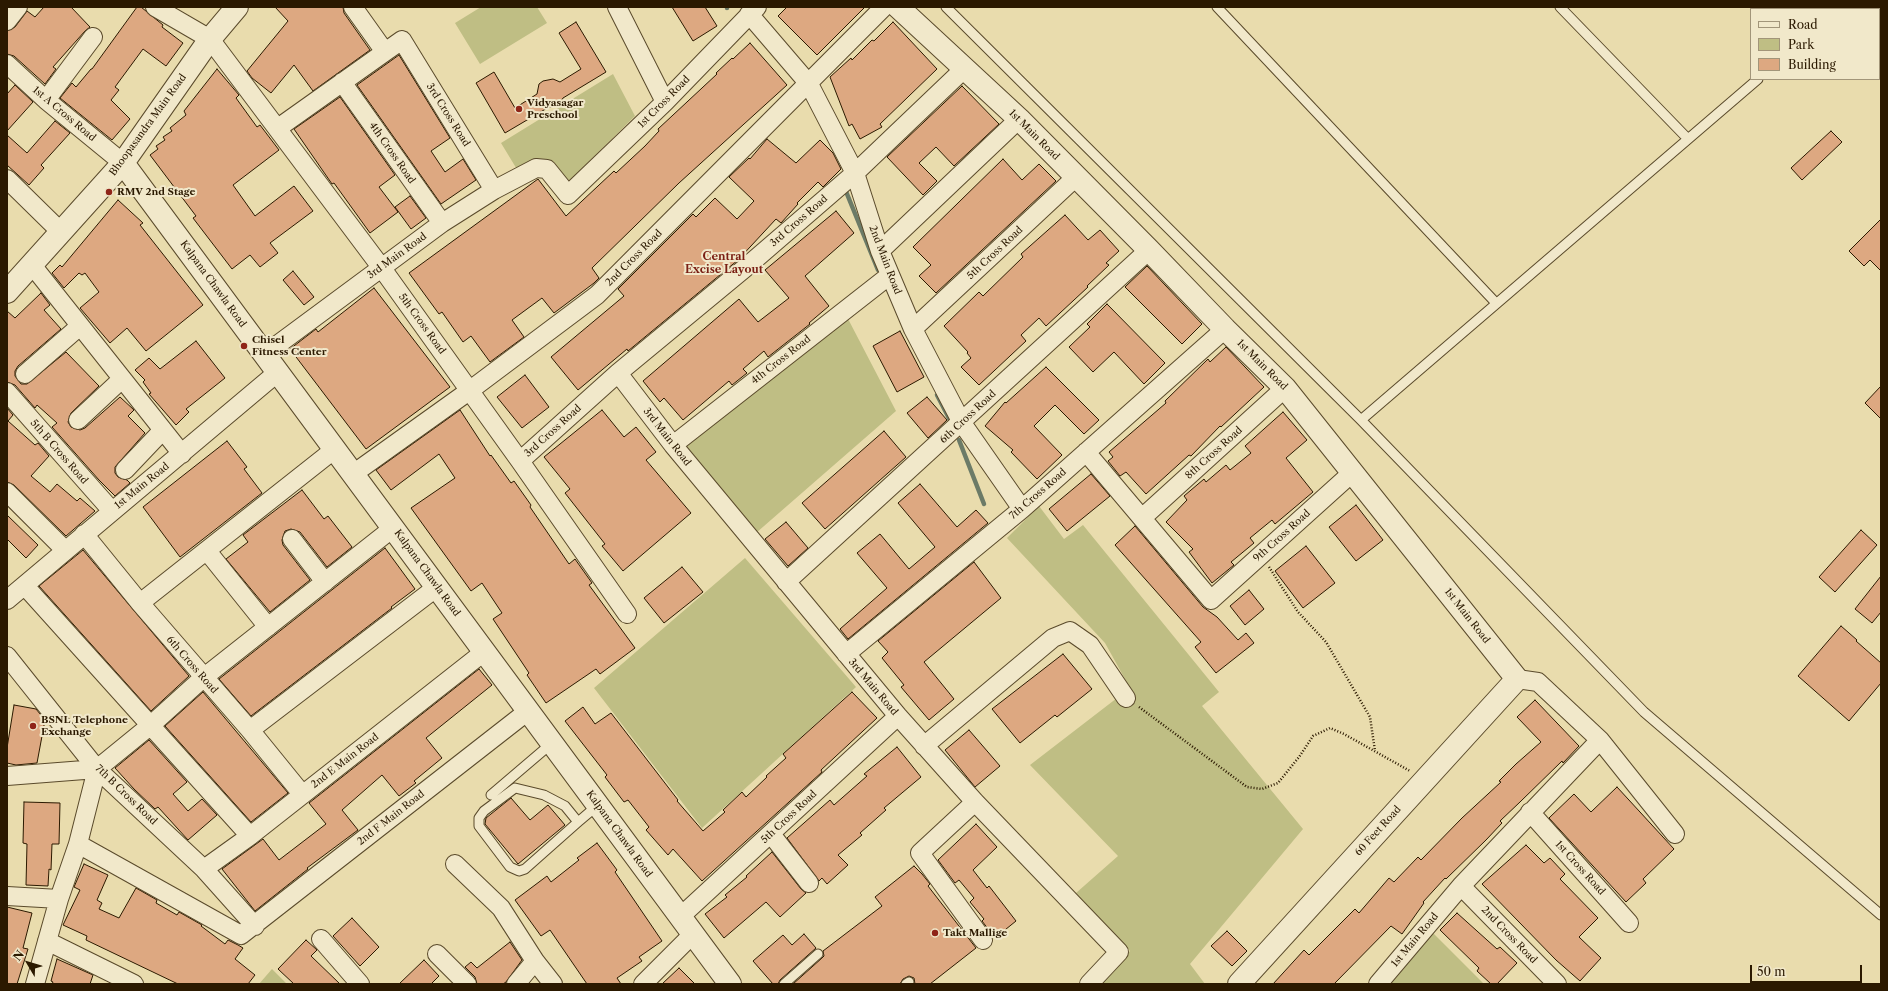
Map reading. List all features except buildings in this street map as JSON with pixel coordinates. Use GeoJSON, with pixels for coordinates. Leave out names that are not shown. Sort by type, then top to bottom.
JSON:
{"type":"FeatureCollection","features":[{"type":"Feature","properties":{"kind":"street"},"geometry":{"type":"LineString","coordinates":[[7,21],[18,7]]}},
{"type":"Feature","properties":{"kind":"street"},"geometry":{"type":"LineString","coordinates":[[155,7],[210,39]]}},
{"type":"Feature","properties":{"kind":"street","name":"Bhoopasandra Main Road"},"geometry":{"type":"LineString","coordinates":[[7,292],[123,163],[210,39],[237,7]]}},
{"type":"Feature","properties":{"kind":"street"},"geometry":{"type":"LineString","coordinates":[[278,128],[385,52],[353,7]]}},
{"type":"Feature","properties":{"kind":"street"},"geometry":{"type":"LineString","coordinates":[[617,7],[665,102]]}},
{"type":"Feature","properties":{"kind":"street","name":"2nd Cross Road"},"geometry":{"type":"LineString","coordinates":[[354,474],[469,391],[597,295],[809,84],[884,7]]}},
{"type":"Feature","properties":{"kind":"street","name":"1st Main Road"},"geometry":{"type":"LineString","coordinates":[[898,7],[1019,119],[1285,388],[1517,679]]}},
{"type":"Feature","properties":{"kind":"street","name":"1st Cross Road"},"geometry":{"type":"LineString","coordinates":[[536,168],[547,169],[568,195],[665,102],[753,10]]}},
{"type":"Feature","properties":{"kind":"street","name":"2nd Main Road"},"geometry":{"type":"LineString","coordinates":[[753,10],[809,84],[855,173],[880,251],[913,329],[962,423],[1022,509]]}},
{"type":"Feature","properties":{"kind":"street"},"geometry":{"type":"LineString","coordinates":[[46,100],[93,37]]}},
{"type":"Feature","properties":{"kind":"street","name":"5th Cross Road"},"geometry":{"type":"LineString","coordinates":[[210,39],[381,267],[627,614]]}},
{"type":"Feature","properties":{"kind":"street","name":"3rd Cross Road"},"geometry":{"type":"LineString","coordinates":[[385,52],[402,40],[494,190]]}},
{"type":"Feature","properties":{"kind":"street","name":"1st A Cross Road"},"geometry":{"type":"LineString","coordinates":[[7,64],[46,100],[123,163]]}},
{"type":"Feature","properties":{"kind":"street","name":"3rd Cross Road"},"geometry":{"type":"LineString","coordinates":[[520,461],[618,373],[745,268],[855,173],[964,69]]}},
{"type":"Feature","properties":{"kind":"street","name":"4th Cross Road"},"geometry":{"type":"LineString","coordinates":[[342,82],[442,223]]}},
{"type":"Feature","properties":{"kind":"street"},"geometry":{"type":"LineString","coordinates":[[880,251],[1019,119]]}},
{"type":"Feature","properties":{"kind":"street","name":"Kalpana Chawla Road"},"geometry":{"type":"LineString","coordinates":[[123,163],[730,984]]}},
{"type":"Feature","properties":{"kind":"street","name":"3rd Main Road"},"geometry":{"type":"LineString","coordinates":[[265,354],[442,223],[494,190],[536,168]]}},
{"type":"Feature","properties":{"kind":"street","name":"5th Cross Road"},"geometry":{"type":"LineString","coordinates":[[913,329],[1076,177]]}},
{"type":"Feature","properties":{"kind":"street"},"geometry":{"type":"LineString","coordinates":[[7,179],[61,232]]}},
{"type":"Feature","properties":{"kind":"street","name":"6th Cross Road"},"geometry":{"type":"LineString","coordinates":[[786,582],[962,423],[1149,250]]}},
{"type":"Feature","properties":{"kind":"street"},"geometry":{"type":"LineString","coordinates":[[32,265],[182,454]]}},
{"type":"Feature","properties":{"kind":"street","name":"4th Cross Road"},"geometry":{"type":"LineString","coordinates":[[673,445],[890,275]]}},
{"type":"Feature","properties":{"kind":"street"},"geometry":{"type":"LineString","coordinates":[[25,374],[80,326]]}},
{"type":"Feature","properties":{"kind":"street","name":"7th Cross Road"},"geometry":{"type":"LineString","coordinates":[[846,654],[1022,509],[1225,329]]}},
{"type":"Feature","properties":{"kind":"street","name":"1st Main Road"},"geometry":{"type":"LineString","coordinates":[[13,593],[182,454],[278,372]]}},
{"type":"Feature","properties":{"kind":"street","name":"3rd Main Road"},"geometry":{"type":"LineString","coordinates":[[618,373],[673,445],[898,716],[975,802],[1119,952],[1089,984]]}},
{"type":"Feature","properties":{"kind":"street"},"geometry":{"type":"LineString","coordinates":[[78,420],[122,379]]}},
{"type":"Feature","properties":{"kind":"street","name":"8th Cross Road"},"geometry":{"type":"LineString","coordinates":[[1142,518],[1285,388]]}},
{"type":"Feature","properties":{"kind":"street","name":"5th B Cross Road"},"geometry":{"type":"LineString","coordinates":[[7,392],[112,511]]}},
{"type":"Feature","properties":{"kind":"street"},"geometry":{"type":"LineString","coordinates":[[125,470],[163,430]]}},
{"type":"Feature","properties":{"kind":"street"},"geometry":{"type":"LineString","coordinates":[[140,603],[335,449]]}},
{"type":"Feature","properties":{"kind":"street"},"geometry":{"type":"LineString","coordinates":[[1086,452],[1142,518]]}},
{"type":"Feature","properties":{"kind":"street","name":"9th Cross Road"},"geometry":{"type":"LineString","coordinates":[[1142,518],[1211,600],[1353,472]]}},
{"type":"Feature","properties":{"kind":"street"},"geometry":{"type":"LineString","coordinates":[[7,492],[65,550]]}},
{"type":"Feature","properties":{"kind":"street"},"geometry":{"type":"LineString","coordinates":[[7,776],[97,769],[151,725],[203,678],[393,528]]}},
{"type":"Feature","properties":{"kind":"street","name":"6th Cross Road"},"geometry":{"type":"LineString","coordinates":[[84,534],[140,603],[203,678],[250,730],[302,794]]}},
{"type":"Feature","properties":{"kind":"street"},"geometry":{"type":"LineString","coordinates":[[292,539],[325,582]]}},
{"type":"Feature","properties":{"kind":"street"},"geometry":{"type":"LineString","coordinates":[[207,551],[268,627]]}},
{"type":"Feature","properties":{"kind":"street"},"geometry":{"type":"LineString","coordinates":[[250,730],[437,587]]}},
{"type":"Feature","properties":{"kind":"street"},"geometry":{"type":"LineString","coordinates":[[13,593],[151,725],[250,836]]}},
{"type":"Feature","properties":{"kind":"street"},"geometry":{"type":"LineString","coordinates":[[924,746],[1052,638],[1070,631],[1090,645],[1126,698]]}},
{"type":"Feature","properties":{"kind":"street","name":"2nd E Main Road"},"geometry":{"type":"LineString","coordinates":[[204,869],[250,836],[484,652]]}},
{"type":"Feature","properties":{"kind":"street","name":"7th B Cross Road"},"geometry":{"type":"LineString","coordinates":[[7,656],[97,769],[204,869],[255,926]]}},
{"type":"Feature","properties":{"kind":"street"},"geometry":{"type":"LineString","coordinates":[[1517,679],[1538,682],[1600,740],[1675,834]]}},
{"type":"Feature","properties":{"kind":"street","name":"60 Feet Road"},"geometry":{"type":"LineString","coordinates":[[1239,984],[1517,679]]}},
{"type":"Feature","properties":{"kind":"street","name":"2nd F Main Road"},"geometry":{"type":"LineString","coordinates":[[78,844],[241,935],[255,926],[528,710]]}},
{"type":"Feature","properties":{"kind":"street","name":"5th Cross Road"},"geometry":{"type":"LineString","coordinates":[[680,917],[898,716]]}},
{"type":"Feature","properties":{"kind":"street","name":"1st Main Road"},"geometry":{"type":"LineString","coordinates":[[1378,984],[1461,886],[1600,740]]}},
{"type":"Feature","properties":{"kind":"street"},"geometry":{"type":"LineString","coordinates":[[35,984],[59,899],[78,844],[97,769]]}},
{"type":"Feature","properties":{"kind":"street"},"geometry":{"type":"LineString","coordinates":[[975,802],[920,853],[983,940]]}},
{"type":"Feature","properties":{"kind":"street","name":"1st Cross Road"},"geometry":{"type":"LineString","coordinates":[[1530,812],[1629,923]]}},
{"type":"Feature","properties":{"kind":"street"},"geometry":{"type":"LineString","coordinates":[[771,834],[809,883]]}},
{"type":"Feature","properties":{"kind":"street"},"geometry":{"type":"LineString","coordinates":[[455,864],[501,908],[535,961],[553,984]]}},
{"type":"Feature","properties":{"kind":"street","name":"2nd Cross Road"},"geometry":{"type":"LineString","coordinates":[[1461,886],[1557,984]]}},
{"type":"Feature","properties":{"kind":"street"},"geometry":{"type":"LineString","coordinates":[[7,896],[59,899]]}},
{"type":"Feature","properties":{"kind":"street"},"geometry":{"type":"LineString","coordinates":[[643,984],[693,934]]}},
{"type":"Feature","properties":{"kind":"street"},"geometry":{"type":"LineString","coordinates":[[321,939],[360,984]]}},
{"type":"Feature","properties":{"kind":"street"},"geometry":{"type":"LineString","coordinates":[[48,941],[134,984]]}},
{"type":"Feature","properties":{"kind":"street"},"geometry":{"type":"LineString","coordinates":[[437,954],[467,984]]}},
{"type":"Feature","properties":{"kind":"street"},"geometry":{"type":"LineString","coordinates":[[516,984],[535,961]]}},
{"type":"Feature","properties":{"kind":"lane"},"geometry":{"type":"LineString","coordinates":[[946,7],[1361,420],[1644,712],[1881,915]]}},
{"type":"Feature","properties":{"kind":"lane"},"geometry":{"type":"LineString","coordinates":[[1217,7],[1496,303]]}},
{"type":"Feature","properties":{"kind":"lane"},"geometry":{"type":"LineString","coordinates":[[1560,7],[1688,139]]}},
{"type":"Feature","properties":{"kind":"lane"},"geometry":{"type":"LineString","coordinates":[[1361,420],[1757,80]]}},
{"type":"Feature","properties":{"kind":"lane"},"geometry":{"type":"LineString","coordinates":[[491,795],[552,743]]}},
{"type":"Feature","properties":{"kind":"lane"},"geometry":{"type":"LineString","coordinates":[[578,822],[565,806],[544,795],[515,788],[484,811],[478,818],[479,826],[510,867],[519,871],[525,869],[598,805]]}},
{"type":"Feature","properties":{"kind":"lane"},"geometry":{"type":"LineString","coordinates":[[784,984],[818,954]]}},
{"type":"Feature","properties":{"kind":"path"},"geometry":{"type":"LineString","coordinates":[[1261,555],[1298,612],[1326,642],[1370,717],[1375,751]]}},
{"type":"Feature","properties":{"kind":"path"},"geometry":{"type":"LineString","coordinates":[[1126,698],[1247,787],[1262,790],[1278,783],[1299,757],[1313,736],[1330,728],[1344,734],[1425,780]]}},
{"type":"Feature","properties":{"kind":"green space"},"geometry":{"type":"Polygon","coordinates":[[[481,7],[537,7],[547,23],[480,64],[455,23],[481,7]]]}},
{"type":"Feature","properties":{"kind":"green space"},"geometry":{"type":"Polygon","coordinates":[[[613,74],[635,116],[568,182],[550,160],[518,171],[501,143],[613,74]]]}},
{"type":"Feature","properties":{"kind":"green space"},"geometry":{"type":"Polygon","coordinates":[[[846,315],[896,411],[756,533],[684,444],[846,315]]]}},
{"type":"Feature","properties":{"kind":"green space"},"geometry":{"type":"Polygon","coordinates":[[[1039,506],[1064,539],[1083,525],[1219,692],[1202,706],[1303,829],[1190,964],[1205,984],[1102,984],[1130,951],[1076,893],[1118,856],[1030,765],[1130,688],[1105,643],[1007,538],[1039,506]]]}},
{"type":"Feature","properties":{"kind":"green space"},"geometry":{"type":"Polygon","coordinates":[[[745,558],[856,687],[702,828],[594,688],[745,558]]]}},
{"type":"Feature","properties":{"kind":"green space"},"geometry":{"type":"Polygon","coordinates":[[[1433,933],[1484,984],[1391,984],[1433,933]]]}},
{"type":"Feature","properties":{"kind":"green space"},"geometry":{"type":"Polygon","coordinates":[[[272,969],[287,984],[259,984],[272,969]]]}},
{"type":"Feature","properties":{"kind":"waterway"},"geometry":{"type":"LineString","coordinates":[[845,189],[878,270]]}},
{"type":"Feature","properties":{"kind":"waterway"},"geometry":{"type":"LineString","coordinates":[[937,395],[950,420]]}},
{"type":"Feature","properties":{"kind":"waterway"},"geometry":{"type":"LineString","coordinates":[[959,440],[984,504]]}},
{"type":"Feature","properties":{"kind":"place","name":"Vidyasagar Preschool"},"geometry":{"type":"Point","coordinates":[519,109]}},
{"type":"Feature","properties":{"kind":"place","name":"RMV 2nd Stage"},"geometry":{"type":"Point","coordinates":[109,192]}},
{"type":"Feature","properties":{"kind":"place","name":"Chisel Fitness Center"},"geometry":{"type":"Point","coordinates":[244,346]}},
{"type":"Feature","properties":{"kind":"place","name":"BSNL Telephone Exchange"},"geometry":{"type":"Point","coordinates":[33,726]}},
{"type":"Feature","properties":{"kind":"place","name":"Takt Mallige"},"geometry":{"type":"Point","coordinates":[935,933]}},
{"type":"Feature","properties":{"kind":"district","name":"Central Excise Layout"},"geometry":{"type":"Point","coordinates":[724,263]}}]}
